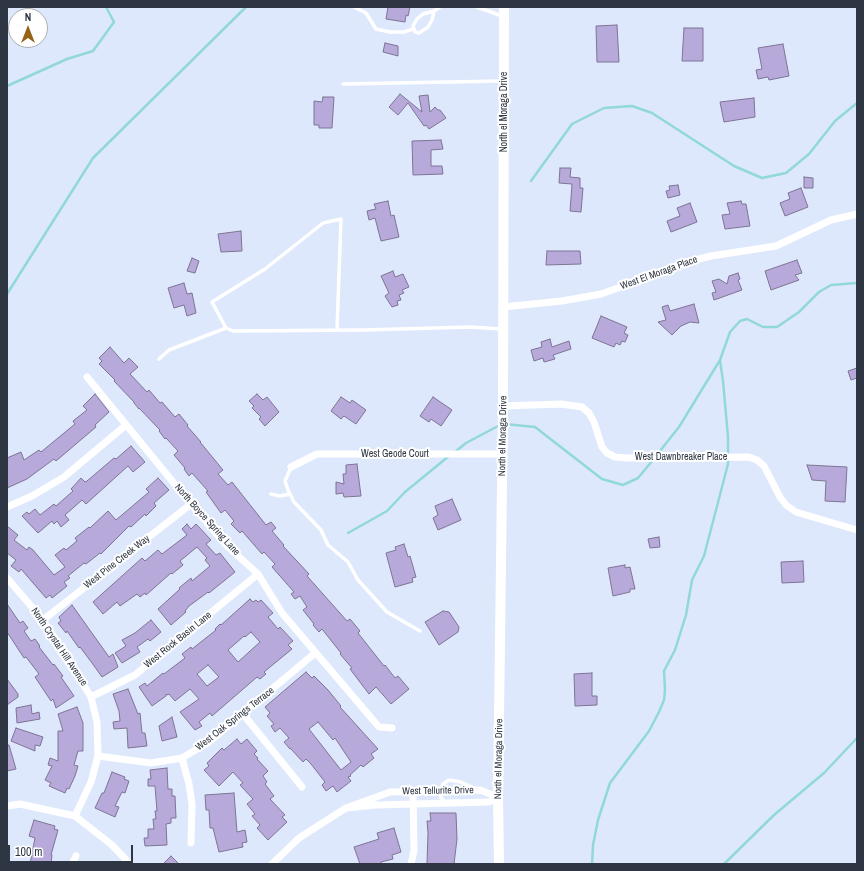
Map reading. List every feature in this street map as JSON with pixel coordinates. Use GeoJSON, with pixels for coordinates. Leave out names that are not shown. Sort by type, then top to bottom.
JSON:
{"type":"FeatureCollection","features":[{"type":"Feature","properties":{"kind":"street","name":"North el Moraga Drive"},"geometry":{"type":"LineString","coordinates":[[499,864],[498,797],[503,406],[504,12]]}},
{"type":"Feature","properties":{"kind":"street","name":"West El Moraga Place"},"geometry":{"type":"LineString","coordinates":[[503,306],[562,301],[601,294],[683,263],[711,256],[776,246],[831,220],[857,214]]}},
{"type":"Feature","properties":{"kind":"street","name":"North Boyce Spring Lane"},"geometry":{"type":"LineString","coordinates":[[87,377],[126,426],[227,546],[258,574],[282,614],[378,727],[392,728]]}},
{"type":"Feature","properties":{"kind":"street","name":"West Dawnbreaker Place"},"geometry":{"type":"LineString","coordinates":[[503,406],[561,404],[582,408],[589,413],[594,422],[602,447],[607,453],[616,457],[749,457],[757,460],[764,466],[786,506],[796,512],[857,530]]}},
{"type":"Feature","properties":{"kind":"street"},"geometry":{"type":"LineString","coordinates":[[7,506],[32,496],[64,477],[126,426]]}},
{"type":"Feature","properties":{"kind":"street","name":"West Geode Court"},"geometry":{"type":"LineString","coordinates":[[291,467],[317,454],[502,454]]}},
{"type":"Feature","properties":{"kind":"street","name":"West Pine Creek Way"},"geometry":{"type":"LineString","coordinates":[[42,620],[191,504]]}},
{"type":"Feature","properties":{"kind":"street","name":"West Rock Basin Lane"},"geometry":{"type":"LineString","coordinates":[[91,697],[135,675],[258,574]]}},
{"type":"Feature","properties":{"kind":"street","name":"North Crystal Hill Avenue"},"geometry":{"type":"LineString","coordinates":[[7,578],[42,620],[91,697],[97,722],[98,756],[91,782],[75,816]]}},
{"type":"Feature","properties":{"kind":"street","name":"West Oak Springs Terrace"},"geometry":{"type":"LineString","coordinates":[[98,756],[151,763],[182,758],[209,742],[315,653]]}},
{"type":"Feature","properties":{"kind":"street"},"geometry":{"type":"LineString","coordinates":[[243,714],[302,787]]}},
{"type":"Feature","properties":{"kind":"street"},"geometry":{"type":"LineString","coordinates":[[182,758],[189,784],[192,804],[191,843]]}},
{"type":"Feature","properties":{"kind":"street","name":"West Tellurite Drive"},"geometry":{"type":"LineString","coordinates":[[272,864],[299,838],[346,808],[390,792],[479,791],[498,797]]}},
{"type":"Feature","properties":{"kind":"street"},"geometry":{"type":"LineString","coordinates":[[411,864],[414,851],[413,792]]}},
{"type":"Feature","properties":{"kind":"street","name":"West Tellurite Drive"},"geometry":{"type":"LineString","coordinates":[[346,808],[376,805],[489,802],[498,797]]}},
{"type":"Feature","properties":{"kind":"street"},"geometry":{"type":"LineString","coordinates":[[7,806],[20,804],[75,816],[112,845],[130,864]]}},
{"type":"Feature","properties":{"kind":"street"},"geometry":{"type":"LineString","coordinates":[[72,864],[76,856]]}},
{"type":"Feature","properties":{"kind":"lane"},"geometry":{"type":"LineString","coordinates":[[354,7],[366,13],[376,29],[390,32],[404,32],[413,29]]}},
{"type":"Feature","properties":{"kind":"lane"},"geometry":{"type":"LineString","coordinates":[[413,29],[412,26],[423,14],[434,11],[440,7]]}},
{"type":"Feature","properties":{"kind":"lane"},"geometry":{"type":"LineString","coordinates":[[477,7],[504,12]]}},
{"type":"Feature","properties":{"kind":"lane"},"geometry":{"type":"LineString","coordinates":[[413,29],[415,32],[419,33],[428,27],[432,20],[434,11]]}},
{"type":"Feature","properties":{"kind":"lane"},"geometry":{"type":"LineString","coordinates":[[343,84],[504,80]]}},
{"type":"Feature","properties":{"kind":"lane"},"geometry":{"type":"LineString","coordinates":[[337,330],[341,219],[323,223],[265,270],[212,302],[226,328],[233,331],[337,330],[470,327],[503,329]]}},
{"type":"Feature","properties":{"kind":"lane"},"geometry":{"type":"LineString","coordinates":[[159,359],[169,350],[226,328]]}},
{"type":"Feature","properties":{"kind":"lane"},"geometry":{"type":"LineString","coordinates":[[291,467],[286,481],[294,502],[321,530],[328,545],[348,562],[358,580],[387,612],[420,631]]}},
{"type":"Feature","properties":{"kind":"lane"},"geometry":{"type":"LineString","coordinates":[[271,494],[280,496],[290,494]]}},
{"type":"Feature","properties":{"kind":"lane"},"geometry":{"type":"LineString","coordinates":[[446,803],[441,798],[440,791],[443,784],[449,780],[461,782],[479,791]]}},
{"type":"Feature","properties":{"kind":"building"},"geometry":{"type":"Polygon","coordinates":[[[388,7],[410,7],[408,16],[406,15],[405,22],[386,19],[388,7]]]}},
{"type":"Feature","properties":{"kind":"building"},"geometry":{"type":"Polygon","coordinates":[[[617,25],[619,62],[597,62],[596,26],[617,25]]]}},
{"type":"Feature","properties":{"kind":"building"},"geometry":{"type":"Polygon","coordinates":[[[684,28],[703,28],[703,61],[682,61],[684,28]]]}},
{"type":"Feature","properties":{"kind":"building"},"geometry":{"type":"Polygon","coordinates":[[[385,43],[398,46],[398,56],[383,52],[385,43]]]}},
{"type":"Feature","properties":{"kind":"building"},"geometry":{"type":"Polygon","coordinates":[[[783,44],[789,76],[769,80],[768,77],[758,79],[756,70],[762,69],[758,48],[783,44]]]}},
{"type":"Feature","properties":{"kind":"building"},"geometry":{"type":"Polygon","coordinates":[[[400,94],[422,112],[419,96],[428,95],[430,112],[435,107],[440,110],[446,118],[429,129],[426,125],[424,126],[408,103],[398,115],[389,107],[400,94]]]}},
{"type":"Feature","properties":{"kind":"building"},"geometry":{"type":"Polygon","coordinates":[[[323,97],[334,97],[332,128],[319,128],[319,125],[314,125],[314,101],[322,102],[323,97]]]}},
{"type":"Feature","properties":{"kind":"building"},"geometry":{"type":"Polygon","coordinates":[[[754,98],[755,117],[724,122],[720,102],[754,98]]]}},
{"type":"Feature","properties":{"kind":"building"},"geometry":{"type":"Polygon","coordinates":[[[441,140],[443,149],[431,150],[431,166],[442,166],[443,174],[413,175],[412,141],[441,140]]]}},
{"type":"Feature","properties":{"kind":"building"},"geometry":{"type":"Polygon","coordinates":[[[560,168],[571,168],[570,177],[580,178],[580,188],[583,188],[581,212],[570,211],[572,184],[559,183],[560,168]]]}},
{"type":"Feature","properties":{"kind":"building"},"geometry":{"type":"Polygon","coordinates":[[[804,177],[813,178],[813,188],[804,188],[804,177]]]}},
{"type":"Feature","properties":{"kind":"building"},"geometry":{"type":"Polygon","coordinates":[[[678,185],[680,195],[668,198],[666,191],[670,190],[669,186],[678,185]]]}},
{"type":"Feature","properties":{"kind":"building"},"geometry":{"type":"Polygon","coordinates":[[[801,188],[808,207],[785,216],[780,203],[790,199],[788,193],[801,188]]]}},
{"type":"Feature","properties":{"kind":"building"},"geometry":{"type":"Polygon","coordinates":[[[388,201],[391,216],[394,215],[399,237],[381,241],[375,218],[369,220],[367,211],[376,209],[374,204],[388,201]]]}},
{"type":"Feature","properties":{"kind":"building"},"geometry":{"type":"Polygon","coordinates":[[[741,201],[742,204],[746,204],[750,226],[725,229],[722,215],[730,214],[727,203],[741,201]]]}},
{"type":"Feature","properties":{"kind":"building"},"geometry":{"type":"Polygon","coordinates":[[[690,203],[697,222],[671,232],[667,221],[680,216],[677,208],[690,203]]]}},
{"type":"Feature","properties":{"kind":"building"},"geometry":{"type":"Polygon","coordinates":[[[241,231],[242,251],[221,252],[218,234],[241,231]]]}},
{"type":"Feature","properties":{"kind":"building"},"geometry":{"type":"Polygon","coordinates":[[[547,251],[580,251],[581,264],[546,265],[547,251]]]}},
{"type":"Feature","properties":{"kind":"building"},"geometry":{"type":"Polygon","coordinates":[[[192,258],[199,261],[195,273],[187,271],[192,258]]]}},
{"type":"Feature","properties":{"kind":"building"},"geometry":{"type":"Polygon","coordinates":[[[797,260],[802,273],[795,275],[799,280],[771,290],[765,271],[797,260]]]}},
{"type":"Feature","properties":{"kind":"building"},"geometry":{"type":"Polygon","coordinates":[[[393,271],[395,277],[403,274],[409,287],[402,290],[404,293],[399,295],[401,300],[397,301],[398,305],[392,307],[385,296],[389,293],[381,276],[393,271]]]}},
{"type":"Feature","properties":{"kind":"building"},"geometry":{"type":"Polygon","coordinates":[[[738,273],[740,279],[738,280],[742,290],[714,300],[712,293],[716,292],[712,281],[719,279],[727,284],[729,276],[738,273]]]}},
{"type":"Feature","properties":{"kind":"building"},"geometry":{"type":"Polygon","coordinates":[[[184,283],[187,294],[192,293],[196,313],[187,316],[184,305],[174,308],[168,288],[184,283]]]}},
{"type":"Feature","properties":{"kind":"building"},"geometry":{"type":"Polygon","coordinates":[[[694,304],[699,323],[690,322],[681,326],[672,335],[658,322],[666,320],[662,307],[668,305],[670,311],[694,304]]]}},
{"type":"Feature","properties":{"kind":"building"},"geometry":{"type":"Polygon","coordinates":[[[601,316],[627,327],[624,333],[628,335],[625,342],[622,341],[620,345],[616,343],[614,347],[592,338],[601,316]]]}},
{"type":"Feature","properties":{"kind":"building"},"geometry":{"type":"Polygon","coordinates":[[[550,339],[552,347],[569,341],[571,349],[553,355],[555,359],[544,362],[543,358],[534,361],[531,350],[542,347],[541,342],[550,339]]]}},
{"type":"Feature","properties":{"kind":"building"},"geometry":{"type":"Polygon","coordinates":[[[110,347],[124,363],[129,358],[138,367],[130,374],[147,392],[149,390],[160,403],[162,402],[175,417],[179,414],[223,470],[218,474],[228,485],[232,482],[266,525],[271,522],[276,528],[272,531],[284,545],[283,546],[309,574],[307,576],[347,621],[350,619],[360,631],[358,633],[384,666],[385,665],[395,678],[398,676],[409,689],[391,704],[376,687],[369,694],[350,669],[352,668],[322,629],[319,632],[313,625],[314,624],[303,610],[307,607],[300,596],[295,599],[291,594],[294,592],[272,567],[275,564],[264,552],[262,554],[242,531],[240,533],[231,524],[234,521],[225,510],[221,513],[206,492],[208,491],[192,473],[189,476],[184,469],[185,468],[174,455],[178,451],[166,438],[165,439],[159,431],[160,430],[99,364],[102,361],[99,358],[110,347]]]}},
{"type":"Feature","properties":{"kind":"building"},"geometry":{"type":"Polygon","coordinates":[[[857,368],[857,378],[851,380],[848,371],[857,368]]]}},
{"type":"Feature","properties":{"kind":"building"},"geometry":{"type":"Polygon","coordinates":[[[95,394],[109,412],[95,425],[96,427],[56,461],[54,459],[27,479],[7,488],[7,458],[21,452],[24,460],[39,450],[41,452],[75,424],[73,421],[87,410],[83,406],[95,394]]]}},
{"type":"Feature","properties":{"kind":"building"},"geometry":{"type":"Polygon","coordinates":[[[257,394],[263,400],[267,397],[279,412],[265,426],[259,419],[261,417],[252,408],[254,406],[249,401],[257,394]]]}},
{"type":"Feature","properties":{"kind":"building"},"geometry":{"type":"Polygon","coordinates":[[[341,397],[350,403],[352,400],[366,410],[356,424],[344,416],[341,419],[331,411],[341,397]]]}},
{"type":"Feature","properties":{"kind":"building"},"geometry":{"type":"Polygon","coordinates":[[[433,397],[452,410],[441,426],[431,419],[429,422],[420,416],[433,397]]]}},
{"type":"Feature","properties":{"kind":"building"},"geometry":{"type":"Polygon","coordinates":[[[131,446],[145,462],[133,472],[128,466],[86,504],[82,500],[65,515],[69,520],[61,527],[57,521],[54,524],[52,521],[38,533],[22,516],[27,512],[29,514],[35,509],[40,515],[54,504],[56,506],[73,491],[71,489],[81,478],[85,482],[87,481],[131,446]]]}},
{"type":"Feature","properties":{"kind":"building"},"geometry":{"type":"Polygon","coordinates":[[[357,464],[361,496],[344,497],[343,493],[336,494],[336,482],[344,484],[343,474],[346,474],[346,465],[357,464]]]}},
{"type":"Feature","properties":{"kind":"building"},"geometry":{"type":"Polygon","coordinates":[[[807,465],[847,467],[845,502],[825,501],[826,481],[812,480],[807,465]]]}},
{"type":"Feature","properties":{"kind":"building"},"geometry":{"type":"Polygon","coordinates":[[[158,478],[169,490],[154,503],[156,506],[146,516],[145,514],[131,527],[129,526],[101,554],[100,553],[86,564],[84,563],[68,576],[70,578],[64,582],[67,586],[52,598],[50,595],[46,598],[21,569],[19,572],[11,566],[16,560],[7,553],[7,526],[18,535],[14,540],[27,550],[29,547],[33,550],[54,575],[65,567],[55,555],[64,548],[66,550],[77,541],[75,538],[89,527],[90,528],[108,511],[116,520],[149,492],[146,489],[158,478]]]}},
{"type":"Feature","properties":{"kind":"building"},"geometry":{"type":"Polygon","coordinates":[[[452,499],[461,520],[438,530],[433,518],[438,515],[435,506],[452,499]]]}},
{"type":"Feature","properties":{"kind":"building"},"geometry":{"type":"Polygon","coordinates":[[[187,524],[191,529],[196,524],[211,540],[206,544],[216,555],[220,553],[235,572],[209,593],[208,592],[189,606],[185,611],[186,612],[171,625],[158,609],[191,578],[192,581],[210,566],[205,560],[207,558],[197,547],[180,561],[183,565],[172,574],[171,573],[146,595],[145,593],[140,597],[137,594],[120,606],[117,602],[103,614],[93,602],[142,558],[145,561],[158,550],[162,554],[187,535],[182,529],[187,524]]]}},
{"type":"Feature","properties":{"kind":"building"},"geometry":{"type":"Polygon","coordinates":[[[659,537],[660,547],[650,548],[648,539],[659,537]]]}},
{"type":"Feature","properties":{"kind":"building"},"geometry":{"type":"Polygon","coordinates":[[[404,544],[408,557],[410,556],[416,577],[412,578],[413,582],[395,587],[386,553],[396,550],[395,547],[404,544]]]}},
{"type":"Feature","properties":{"kind":"building"},"geometry":{"type":"Polygon","coordinates":[[[803,561],[804,582],[782,583],[781,562],[803,561]]]}},
{"type":"Feature","properties":{"kind":"building"},"geometry":{"type":"Polygon","coordinates":[[[625,565],[625,568],[630,567],[635,589],[630,589],[630,592],[613,596],[608,568],[625,565]]]}},
{"type":"Feature","properties":{"kind":"building"},"geometry":{"type":"Polygon","coordinates":[[[250,599],[253,602],[256,600],[258,602],[261,600],[273,613],[268,617],[278,629],[280,627],[293,641],[288,645],[292,649],[264,672],[266,674],[260,679],[257,677],[212,716],[210,713],[199,722],[202,726],[195,730],[180,712],[199,699],[190,689],[175,701],[169,694],[166,694],[166,696],[152,706],[139,687],[145,683],[147,686],[163,673],[164,674],[185,658],[182,654],[191,647],[192,649],[216,630],[215,629],[220,624],[221,625],[250,599]],[[251,632],[228,650],[238,662],[260,642],[251,632]],[[208,665],[197,674],[207,686],[219,677],[208,665]]]}},
{"type":"Feature","properties":{"kind":"building"},"geometry":{"type":"Polygon","coordinates":[[[7,604],[20,623],[23,621],[28,628],[24,631],[31,641],[35,639],[40,646],[39,647],[63,676],[61,677],[74,696],[56,708],[53,699],[51,701],[35,677],[39,674],[26,657],[24,658],[7,632],[7,604]]]}},
{"type":"Feature","properties":{"kind":"building"},"geometry":{"type":"Polygon","coordinates":[[[72,605],[109,657],[113,654],[118,667],[102,677],[67,631],[66,633],[58,623],[61,621],[59,617],[72,605]]]}},
{"type":"Feature","properties":{"kind":"building"},"geometry":{"type":"Polygon","coordinates":[[[443,611],[449,612],[459,627],[458,632],[439,645],[425,622],[443,611]]]}},
{"type":"Feature","properties":{"kind":"building"},"geometry":{"type":"Polygon","coordinates":[[[151,620],[161,632],[150,641],[148,639],[137,647],[140,652],[122,663],[115,653],[126,646],[122,640],[135,633],[151,620]]]}},
{"type":"Feature","properties":{"kind":"building"},"geometry":{"type":"Polygon","coordinates":[[[306,672],[312,678],[314,676],[328,690],[341,706],[340,707],[378,749],[371,754],[374,758],[363,767],[361,765],[350,775],[351,776],[348,777],[351,781],[337,792],[333,786],[326,791],[322,785],[325,782],[311,764],[306,759],[303,762],[284,742],[289,738],[280,728],[275,732],[271,726],[274,724],[267,716],[270,713],[265,707],[306,672]],[[318,722],[309,729],[341,770],[351,762],[335,738],[333,740],[318,722]]]}},
{"type":"Feature","properties":{"kind":"building"},"geometry":{"type":"Polygon","coordinates":[[[592,673],[592,696],[597,696],[597,705],[575,706],[574,674],[592,673]]]}},
{"type":"Feature","properties":{"kind":"building"},"geometry":{"type":"Polygon","coordinates":[[[7,679],[18,694],[18,697],[7,705],[7,679]]]}},
{"type":"Feature","properties":{"kind":"building"},"geometry":{"type":"Polygon","coordinates":[[[128,689],[138,714],[140,713],[142,733],[145,733],[147,746],[128,748],[127,728],[114,729],[113,722],[120,721],[119,711],[113,694],[128,689]]]}},
{"type":"Feature","properties":{"kind":"building"},"geometry":{"type":"Polygon","coordinates":[[[31,705],[32,714],[39,712],[40,719],[17,723],[16,708],[31,705]]]}},
{"type":"Feature","properties":{"kind":"building"},"geometry":{"type":"Polygon","coordinates":[[[77,707],[83,723],[83,751],[78,751],[74,765],[78,766],[75,776],[69,789],[67,788],[65,793],[49,786],[51,783],[45,780],[52,766],[48,765],[50,758],[58,761],[58,731],[63,731],[58,714],[77,707]]]}},
{"type":"Feature","properties":{"kind":"building"},"geometry":{"type":"Polygon","coordinates":[[[172,717],[177,737],[162,741],[159,726],[172,717]]]}},
{"type":"Feature","properties":{"kind":"building"},"geometry":{"type":"Polygon","coordinates":[[[16,728],[43,737],[40,746],[35,745],[35,751],[11,741],[16,728]]]}},
{"type":"Feature","properties":{"kind":"building"},"geometry":{"type":"Polygon","coordinates":[[[237,739],[241,744],[247,739],[257,751],[254,754],[268,771],[263,776],[267,782],[265,784],[274,796],[270,799],[285,815],[282,817],[287,822],[268,840],[257,828],[260,825],[252,816],[255,814],[247,804],[253,799],[240,785],[243,783],[233,772],[219,786],[204,770],[209,766],[207,763],[222,748],[224,750],[237,739]]]}},
{"type":"Feature","properties":{"kind":"building"},"geometry":{"type":"Polygon","coordinates":[[[7,745],[9,745],[16,769],[7,771],[7,745]]]}},
{"type":"Feature","properties":{"kind":"building"},"geometry":{"type":"Polygon","coordinates":[[[167,768],[168,789],[172,789],[172,796],[175,796],[176,818],[171,818],[171,823],[166,824],[167,845],[145,846],[144,838],[148,838],[148,829],[154,829],[153,819],[156,819],[155,811],[157,811],[155,786],[148,786],[148,779],[151,779],[150,770],[167,768]]]}},
{"type":"Feature","properties":{"kind":"building"},"geometry":{"type":"Polygon","coordinates":[[[112,772],[125,777],[124,779],[129,781],[125,793],[122,792],[115,806],[119,807],[115,817],[95,808],[102,793],[104,793],[112,772]]]}},
{"type":"Feature","properties":{"kind":"building"},"geometry":{"type":"Polygon","coordinates":[[[234,793],[237,832],[245,830],[247,842],[242,843],[243,847],[219,852],[213,828],[210,828],[209,810],[206,810],[205,795],[234,793]]]}},
{"type":"Feature","properties":{"kind":"building"},"geometry":{"type":"Polygon","coordinates":[[[430,813],[456,813],[457,839],[454,864],[427,864],[427,821],[431,821],[430,813]]]}},
{"type":"Feature","properties":{"kind":"building"},"geometry":{"type":"Polygon","coordinates":[[[34,820],[55,826],[54,829],[58,830],[51,855],[51,864],[30,864],[35,838],[29,836],[34,820]]]}},
{"type":"Feature","properties":{"kind":"building"},"geometry":{"type":"Polygon","coordinates":[[[394,828],[401,852],[392,855],[393,859],[381,862],[381,864],[360,864],[354,847],[379,839],[377,833],[394,828]]]}},
{"type":"Feature","properties":{"kind":"building"},"geometry":{"type":"Polygon","coordinates":[[[171,856],[179,864],[163,864],[171,856]]]}},
{"type":"Feature","properties":{"kind":"waterway"},"geometry":{"type":"LineString","coordinates":[[7,86],[67,59],[93,51],[114,22],[106,7]]}},
{"type":"Feature","properties":{"kind":"waterway"},"geometry":{"type":"LineString","coordinates":[[7,294],[93,158],[246,7]]}},
{"type":"Feature","properties":{"kind":"waterway"},"geometry":{"type":"LineString","coordinates":[[531,181],[572,124],[604,108],[632,106],[652,113],[734,166],[762,178],[786,173],[809,154],[835,121],[857,103]]}},
{"type":"Feature","properties":{"kind":"waterway"},"geometry":{"type":"LineString","coordinates":[[592,864],[593,845],[598,820],[610,783],[649,731],[664,700],[664,671],[675,650],[686,615],[692,580],[704,556],[728,464],[728,437],[720,360],[730,332],[740,321],[747,319],[763,327],[777,327],[799,312],[819,292],[831,285],[857,283]]}},
{"type":"Feature","properties":{"kind":"waterway"},"geometry":{"type":"LineString","coordinates":[[656,456],[679,427],[720,360]]}},
{"type":"Feature","properties":{"kind":"waterway"},"geometry":{"type":"LineString","coordinates":[[505,424],[535,427],[602,479],[623,485],[638,478],[653,460]]}},
{"type":"Feature","properties":{"kind":"waterway"},"geometry":{"type":"LineString","coordinates":[[455,452],[466,443],[500,425]]}},
{"type":"Feature","properties":{"kind":"waterway"},"geometry":{"type":"LineString","coordinates":[[348,533],[387,511],[405,492],[449,456]]}},
{"type":"Feature","properties":{"kind":"waterway"},"geometry":{"type":"LineString","coordinates":[[724,864],[774,815],[824,773],[857,738]]}}]}
